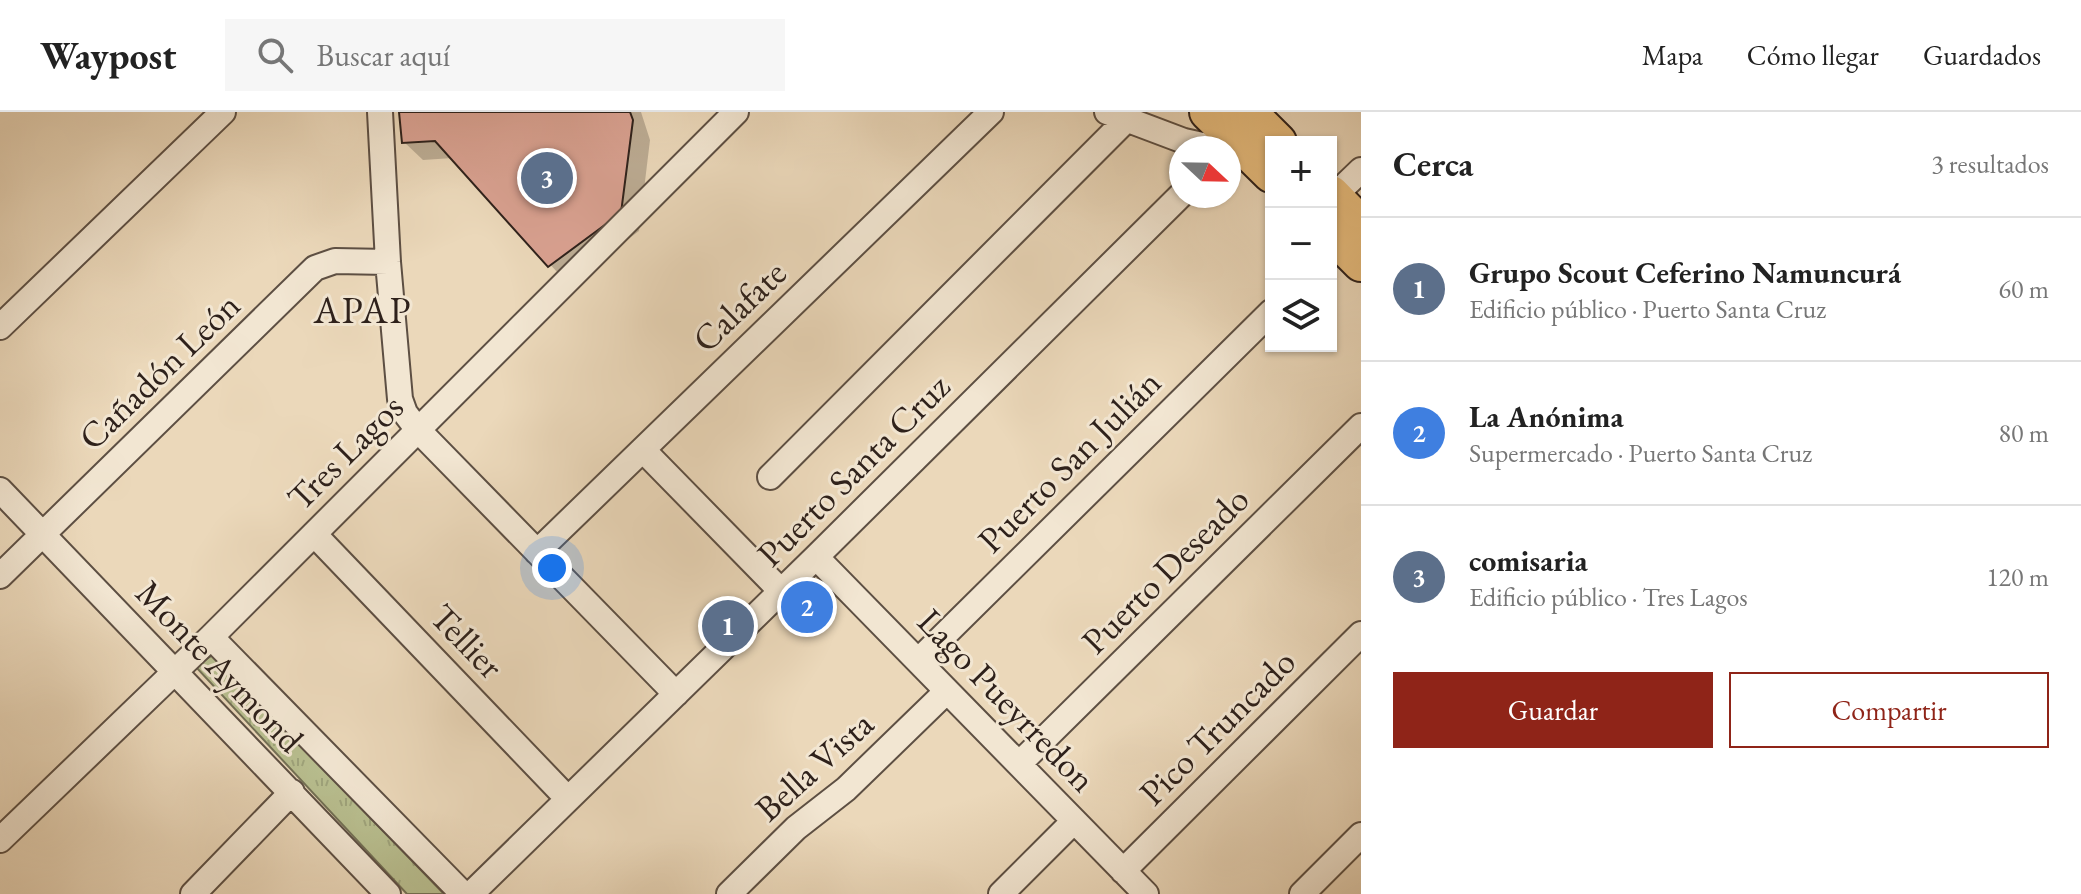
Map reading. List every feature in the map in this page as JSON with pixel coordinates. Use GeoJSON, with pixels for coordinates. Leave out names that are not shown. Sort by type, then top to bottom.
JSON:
{"type":"FeatureCollection","features":[{"type":"Feature","properties":{"kind":"highway"},"geometry":{"type":"LineString","coordinates":[[1208,112],[1255,139],[1265,161]]}},
{"type":"Feature","properties":{"kind":"highway"},"geometry":{"type":"LineString","coordinates":[[1336,208],[1345,243]]}},
{"type":"Feature","properties":{"kind":"street"},"geometry":{"type":"LineString","coordinates":[[0,327],[223,112]]}},
{"type":"Feature","properties":{"kind":"street"},"geometry":{"type":"LineString","coordinates":[[380,112],[388,262],[400,399],[405,413],[418,430],[676,694]]}},
{"type":"Feature","properties":{"kind":"street","name":"Tres Lagos"},"geometry":{"type":"LineString","coordinates":[[0,840],[211,637],[736,112]]}},
{"type":"Feature","properties":{"kind":"street","name":"Calafate"},"geometry":{"type":"LineString","coordinates":[[537,552],[991,112]]}},
{"type":"Feature","properties":{"kind":"street"},"geometry":{"type":"LineString","coordinates":[[770,477],[1117,116],[1202,145],[1255,139]]}},
{"type":"Feature","properties":{"kind":"street"},"geometry":{"type":"LineString","coordinates":[[1337,191],[1361,170]]}},
{"type":"Feature","properties":{"kind":"street","name":"Puerto Santa Cruz"},"geometry":{"type":"LineString","coordinates":[[471,894],[1169,207]]}},
{"type":"Feature","properties":{"kind":"street","name":"Cañadón León"},"geometry":{"type":"LineString","coordinates":[[0,576],[315,268],[335,261],[388,262]]}},
{"type":"Feature","properties":{"kind":"street","name":"Puerto San Julián"},"geometry":{"type":"LineString","coordinates":[[918,661],[1265,318]]}},
{"type":"Feature","properties":{"kind":"street","name":"Puerto Deseado"},"geometry":{"type":"LineString","coordinates":[[1019,764],[1361,426]]}},
{"type":"Feature","properties":{"kind":"street"},"geometry":{"type":"LineString","coordinates":[[643,450],[781,591]]}},
{"type":"Feature","properties":{"kind":"street","name":"Monte Aymond"},"geometry":{"type":"LineString","coordinates":[[0,490],[388,894]]}},
{"type":"Feature","properties":{"kind":"street","name":"Tellier"},"geometry":{"type":"LineString","coordinates":[[314,534],[568,799]]}},
{"type":"Feature","properties":{"kind":"street","name":"Lago Pueyrredon"},"geometry":{"type":"LineString","coordinates":[[816,557],[1146,894]]}},
{"type":"Feature","properties":{"kind":"street","name":"Pico Truncado"},"geometry":{"type":"LineString","coordinates":[[1123,871],[1361,634]]}},
{"type":"Feature","properties":{"kind":"street"},"geometry":{"type":"LineString","coordinates":[[211,637],[463,894]]}},
{"type":"Feature","properties":{"kind":"street","name":"Bella Vista"},"geometry":{"type":"LineString","coordinates":[[729,894],[796,828],[846,789],[947,691]]}},
{"type":"Feature","properties":{"kind":"street"},"geometry":{"type":"LineString","coordinates":[[193,894],[292,792]]}},
{"type":"Feature","properties":{"kind":"street"},"geometry":{"type":"LineString","coordinates":[[1001,894],[1074,821]]}},
{"type":"Feature","properties":{"kind":"street"},"geometry":{"type":"LineString","coordinates":[[1302,894],[1361,835]]}},
{"type":"Feature","properties":{"kind":"green space"},"geometry":{"type":"Polygon","coordinates":[[[213,655],[444,894],[407,894],[195,666],[213,655]]]}},
{"type":"Feature","properties":{"kind":"building"},"geometry":{"type":"Polygon","coordinates":[[[399,112],[630,112],[633,120],[621,213],[548,267],[435,141],[402,143],[399,112]]]}},
{"type":"Feature","properties":{"kind":"place","name":"comisaria"},"geometry":{"type":"Point","coordinates":[547,178]}},
{"type":"Feature","properties":{"kind":"place","name":"La Anónima"},"geometry":{"type":"Point","coordinates":[807,607]}},
{"type":"Feature","properties":{"kind":"place","name":"Grupo Scout Ceferino Namuncurá"},"geometry":{"type":"Point","coordinates":[728,626]}},
{"type":"Feature","properties":{"kind":"district","name":"APAP"},"geometry":{"type":"Point","coordinates":[363,309]}}]}
